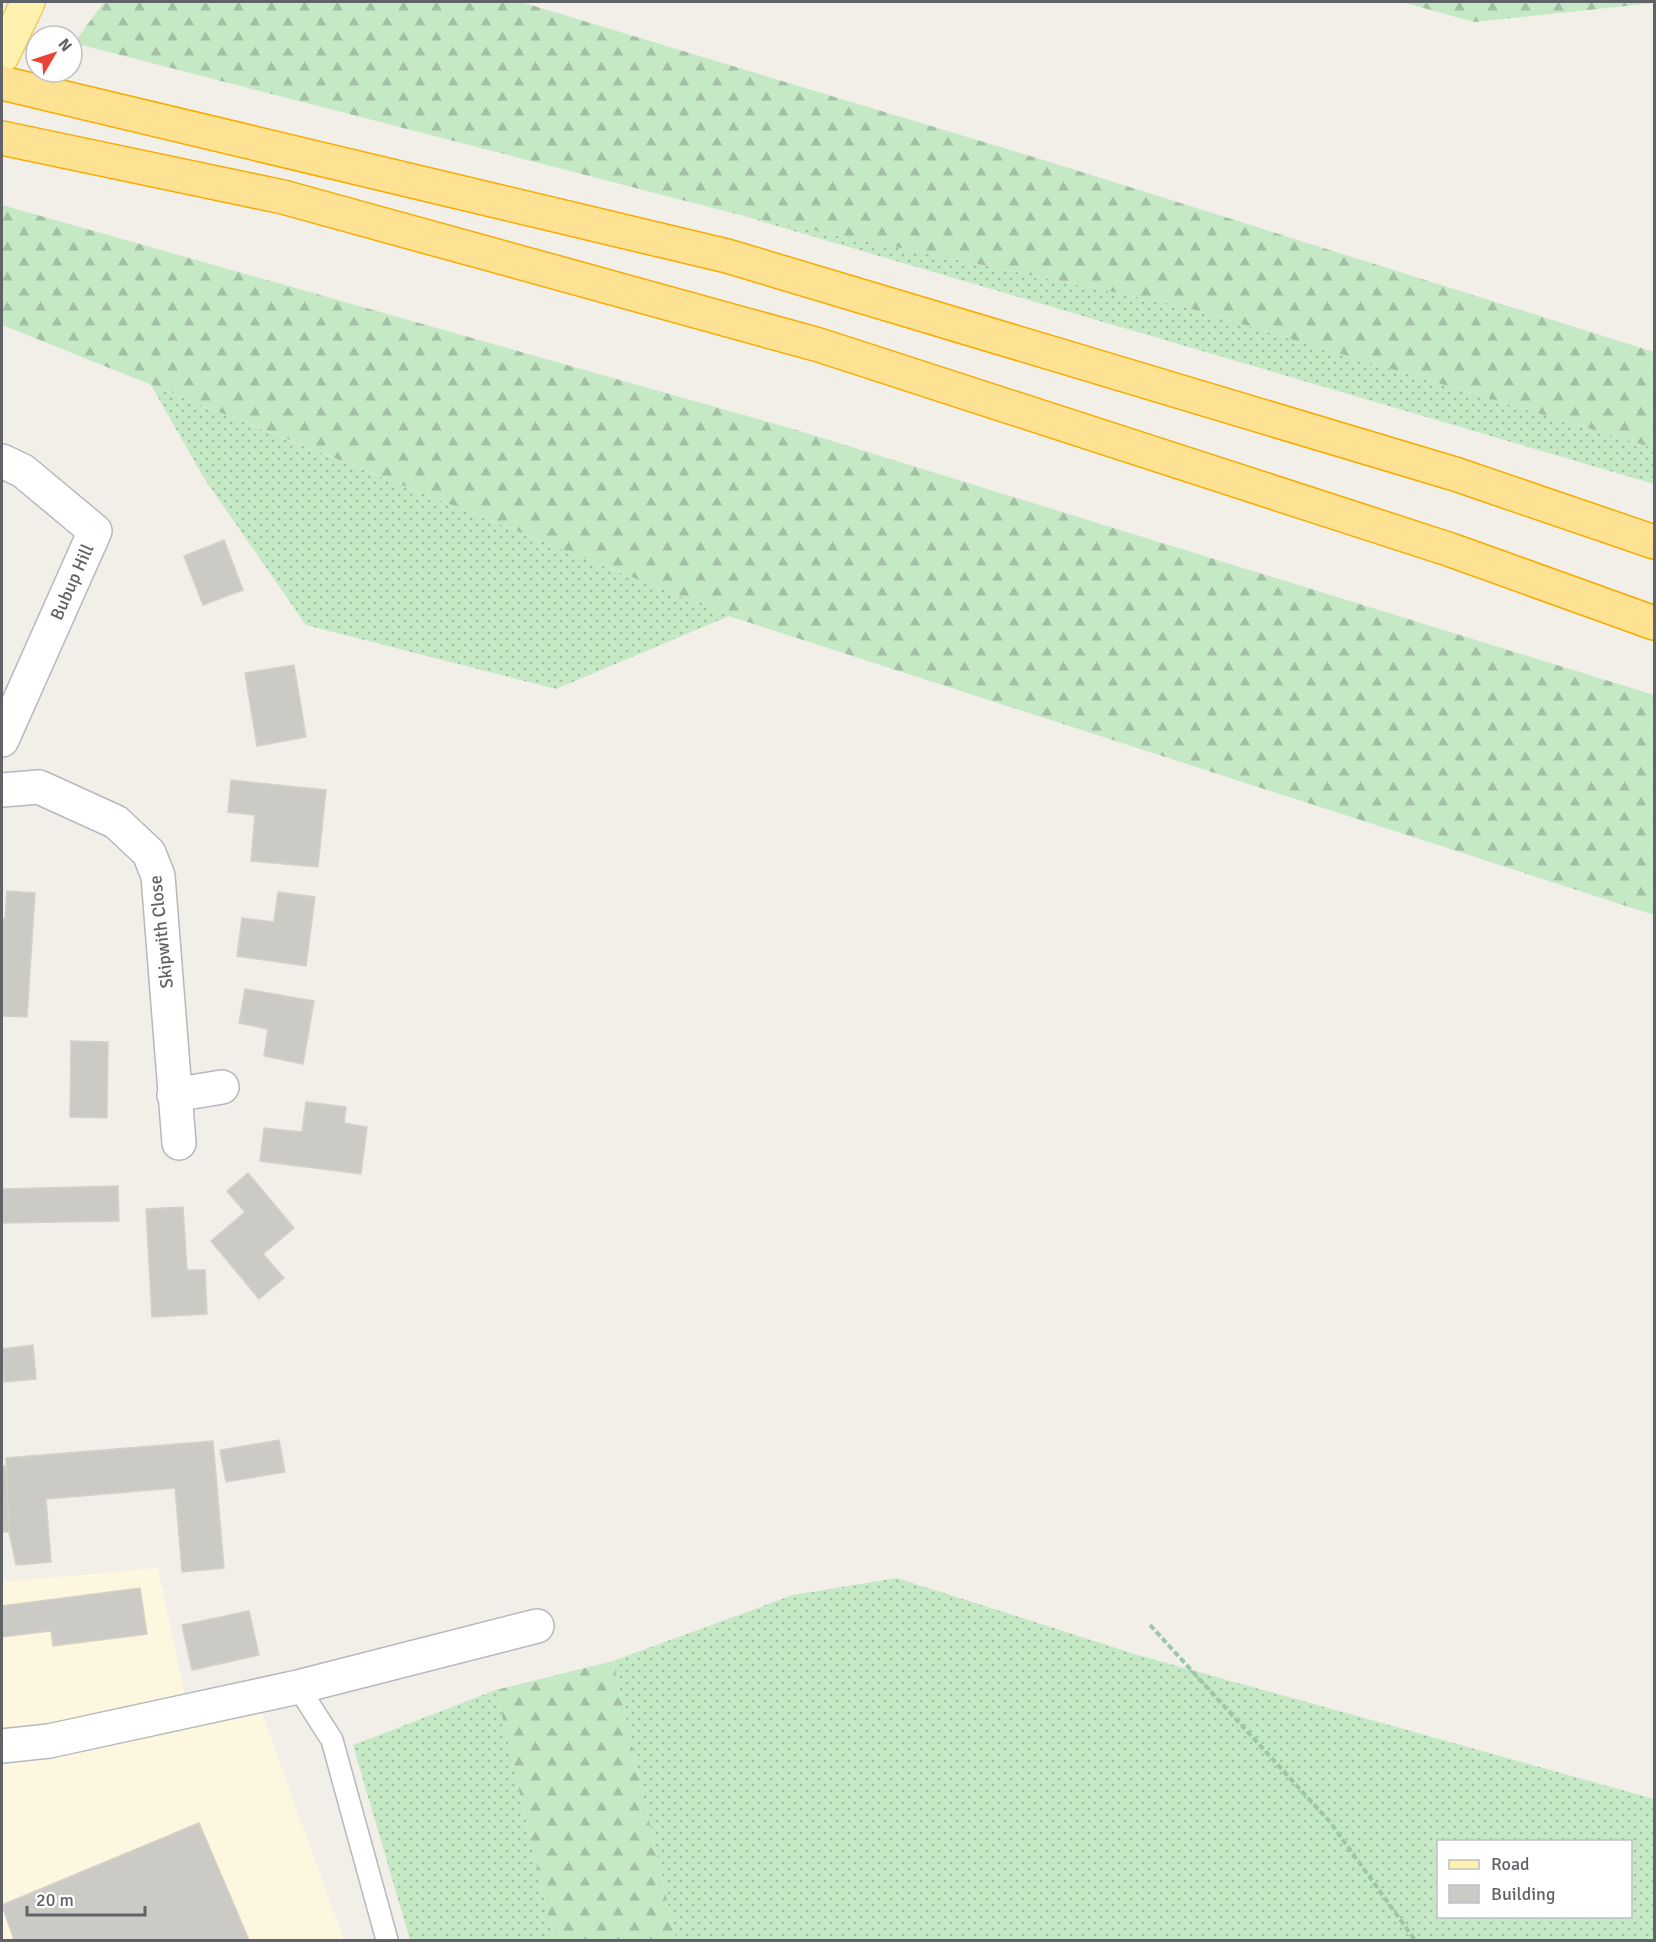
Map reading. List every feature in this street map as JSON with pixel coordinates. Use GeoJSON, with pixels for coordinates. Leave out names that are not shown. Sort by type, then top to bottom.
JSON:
{"type":"FeatureCollection","features":[{"type":"Feature","properties":{"kind":"highway"},"geometry":{"type":"LineString","coordinates":[[2,83],[727,256],[1455,474],[1654,542]]}},
{"type":"Feature","properties":{"kind":"highway"},"geometry":{"type":"LineString","coordinates":[[2,138],[283,197],[819,345],[1451,550],[1654,623]]}},
{"type":"Feature","properties":{"kind":"main road"},"geometry":{"type":"LineString","coordinates":[[2,56],[28,2]]}},
{"type":"Feature","properties":{"kind":"street","name":"Bubup Hill"},"geometry":{"type":"LineString","coordinates":[[2,461],[22,471],[95,531],[2,740]]}},
{"type":"Feature","properties":{"kind":"street","name":"Skipwith Close"},"geometry":{"type":"LineString","coordinates":[[2,790],[39,787],[116,822],[149,853],[158,876],[179,1143]]}},
{"type":"Feature","properties":{"kind":"street"},"geometry":{"type":"LineString","coordinates":[[174,1095],[222,1087]]}},
{"type":"Feature","properties":{"kind":"street"},"geometry":{"type":"LineString","coordinates":[[2,1746],[50,1741],[298,1687],[537,1626]]}},
{"type":"Feature","properties":{"kind":"lane"},"geometry":{"type":"LineString","coordinates":[[298,1687],[332,1740],[387,1941]]}},
{"type":"Feature","properties":{"kind":"path"},"geometry":{"type":"LineString","coordinates":[[1150,1625],[1330,1822],[1415,1941]]}},
{"type":"Feature","properties":{"kind":"shaded area"},"geometry":{"type":"Polygon","coordinates":[[[158,1568],[191,1725],[260,1708],[344,1940],[2,1940],[2,1582],[158,1568]]]}},
{"type":"Feature","properties":{"kind":"green space"},"geometry":{"type":"Polygon","coordinates":[[[104,2],[521,2],[1050,162],[1654,352],[1654,448],[1181,306],[740,215],[84,46],[84,29],[104,2]]]}},
{"type":"Feature","properties":{"kind":"green space"},"geometry":{"type":"Polygon","coordinates":[[[1402,2],[1654,2],[1654,3],[1474,22],[1402,2]]]}},
{"type":"Feature","properties":{"kind":"green space"},"geometry":{"type":"Polygon","coordinates":[[[2,205],[800,431],[1654,695],[1654,915],[729,616],[2,325],[2,205]]]}},
{"type":"Feature","properties":{"kind":"green space"},"geometry":{"type":"Polygon","coordinates":[[[740,215],[1181,306],[1654,448],[1654,484],[740,215]]]}},
{"type":"Feature","properties":{"kind":"green space"},"geometry":{"type":"Polygon","coordinates":[[[151,385],[729,616],[556,689],[306,625],[204,478],[151,385]]]}},
{"type":"Feature","properties":{"kind":"green space"},"geometry":{"type":"Polygon","coordinates":[[[897,1578],[1138,1655],[1654,1799],[1654,1940],[676,1940],[613,1661],[793,1595],[897,1578]]]}},
{"type":"Feature","properties":{"kind":"green space"},"geometry":{"type":"Polygon","coordinates":[[[613,1661],[676,1940],[554,1940],[496,1690],[613,1661]]]}},
{"type":"Feature","properties":{"kind":"green space"},"geometry":{"type":"Polygon","coordinates":[[[496,1690],[554,1940],[410,1940],[353,1745],[496,1690]]]}},
{"type":"Feature","properties":{"kind":"building"},"geometry":{"type":"Polygon","coordinates":[[[224,540],[243,590],[203,605],[184,556],[224,540]]]}},
{"type":"Feature","properties":{"kind":"building"},"geometry":{"type":"Polygon","coordinates":[[[294,665],[306,737],[257,746],[245,673],[294,665]]]}},
{"type":"Feature","properties":{"kind":"building"},"geometry":{"type":"Polygon","coordinates":[[[231,780],[326,790],[318,867],[251,861],[255,815],[228,812],[231,780]]]}},
{"type":"Feature","properties":{"kind":"building"},"geometry":{"type":"Polygon","coordinates":[[[7,891],[35,893],[27,1017],[2,1016],[2,919],[5,919],[7,891]]]}},
{"type":"Feature","properties":{"kind":"building"},"geometry":{"type":"Polygon","coordinates":[[[278,892],[315,897],[306,966],[237,956],[242,918],[274,922],[278,892]]]}},
{"type":"Feature","properties":{"kind":"building"},"geometry":{"type":"Polygon","coordinates":[[[245,989],[314,1001],[303,1064],[264,1056],[268,1029],[239,1023],[245,989]]]}},
{"type":"Feature","properties":{"kind":"building"},"geometry":{"type":"Polygon","coordinates":[[[71,1041],[108,1042],[107,1118],[70,1117],[71,1041]]]}},
{"type":"Feature","properties":{"kind":"building"},"geometry":{"type":"Polygon","coordinates":[[[306,1102],[346,1107],[344,1123],[367,1127],[361,1174],[260,1161],[264,1128],[302,1132],[306,1102]]]}},
{"type":"Feature","properties":{"kind":"building"},"geometry":{"type":"Polygon","coordinates":[[[248,1173],[294,1228],[263,1254],[284,1278],[259,1299],[211,1241],[245,1212],[227,1191],[248,1173]]]}},
{"type":"Feature","properties":{"kind":"building"},"geometry":{"type":"Polygon","coordinates":[[[118,1186],[119,1221],[2,1223],[2,1189],[118,1186]]]}},
{"type":"Feature","properties":{"kind":"building"},"geometry":{"type":"Polygon","coordinates":[[[183,1207],[187,1270],[205,1270],[207,1314],[152,1317],[146,1209],[183,1207]]]}},
{"type":"Feature","properties":{"kind":"building"},"geometry":{"type":"Polygon","coordinates":[[[33,1345],[36,1379],[4,1382],[2,1349],[33,1345]]]}},
{"type":"Feature","properties":{"kind":"building"},"geometry":{"type":"Polygon","coordinates":[[[279,1440],[285,1472],[226,1482],[220,1450],[279,1440]]]}},
{"type":"Feature","properties":{"kind":"building"},"geometry":{"type":"Polygon","coordinates":[[[213,1441],[224,1568],[182,1572],[175,1488],[46,1499],[51,1562],[16,1565],[9,1532],[6,1458],[213,1441]]]}},
{"type":"Feature","properties":{"kind":"building"},"geometry":{"type":"Polygon","coordinates":[[[2,1466],[6,1466],[9,1532],[2,1532],[2,1466]]]}},
{"type":"Feature","properties":{"kind":"building"},"geometry":{"type":"Polygon","coordinates":[[[140,1588],[147,1634],[53,1646],[51,1631],[2,1637],[2,1606],[140,1588]]]}},
{"type":"Feature","properties":{"kind":"building"},"geometry":{"type":"Polygon","coordinates":[[[249,1611],[259,1655],[192,1670],[182,1625],[249,1611]]]}},
{"type":"Feature","properties":{"kind":"building"},"geometry":{"type":"Polygon","coordinates":[[[199,1823],[249,1940],[14,1940],[2,1905],[199,1823]]]}}]}
